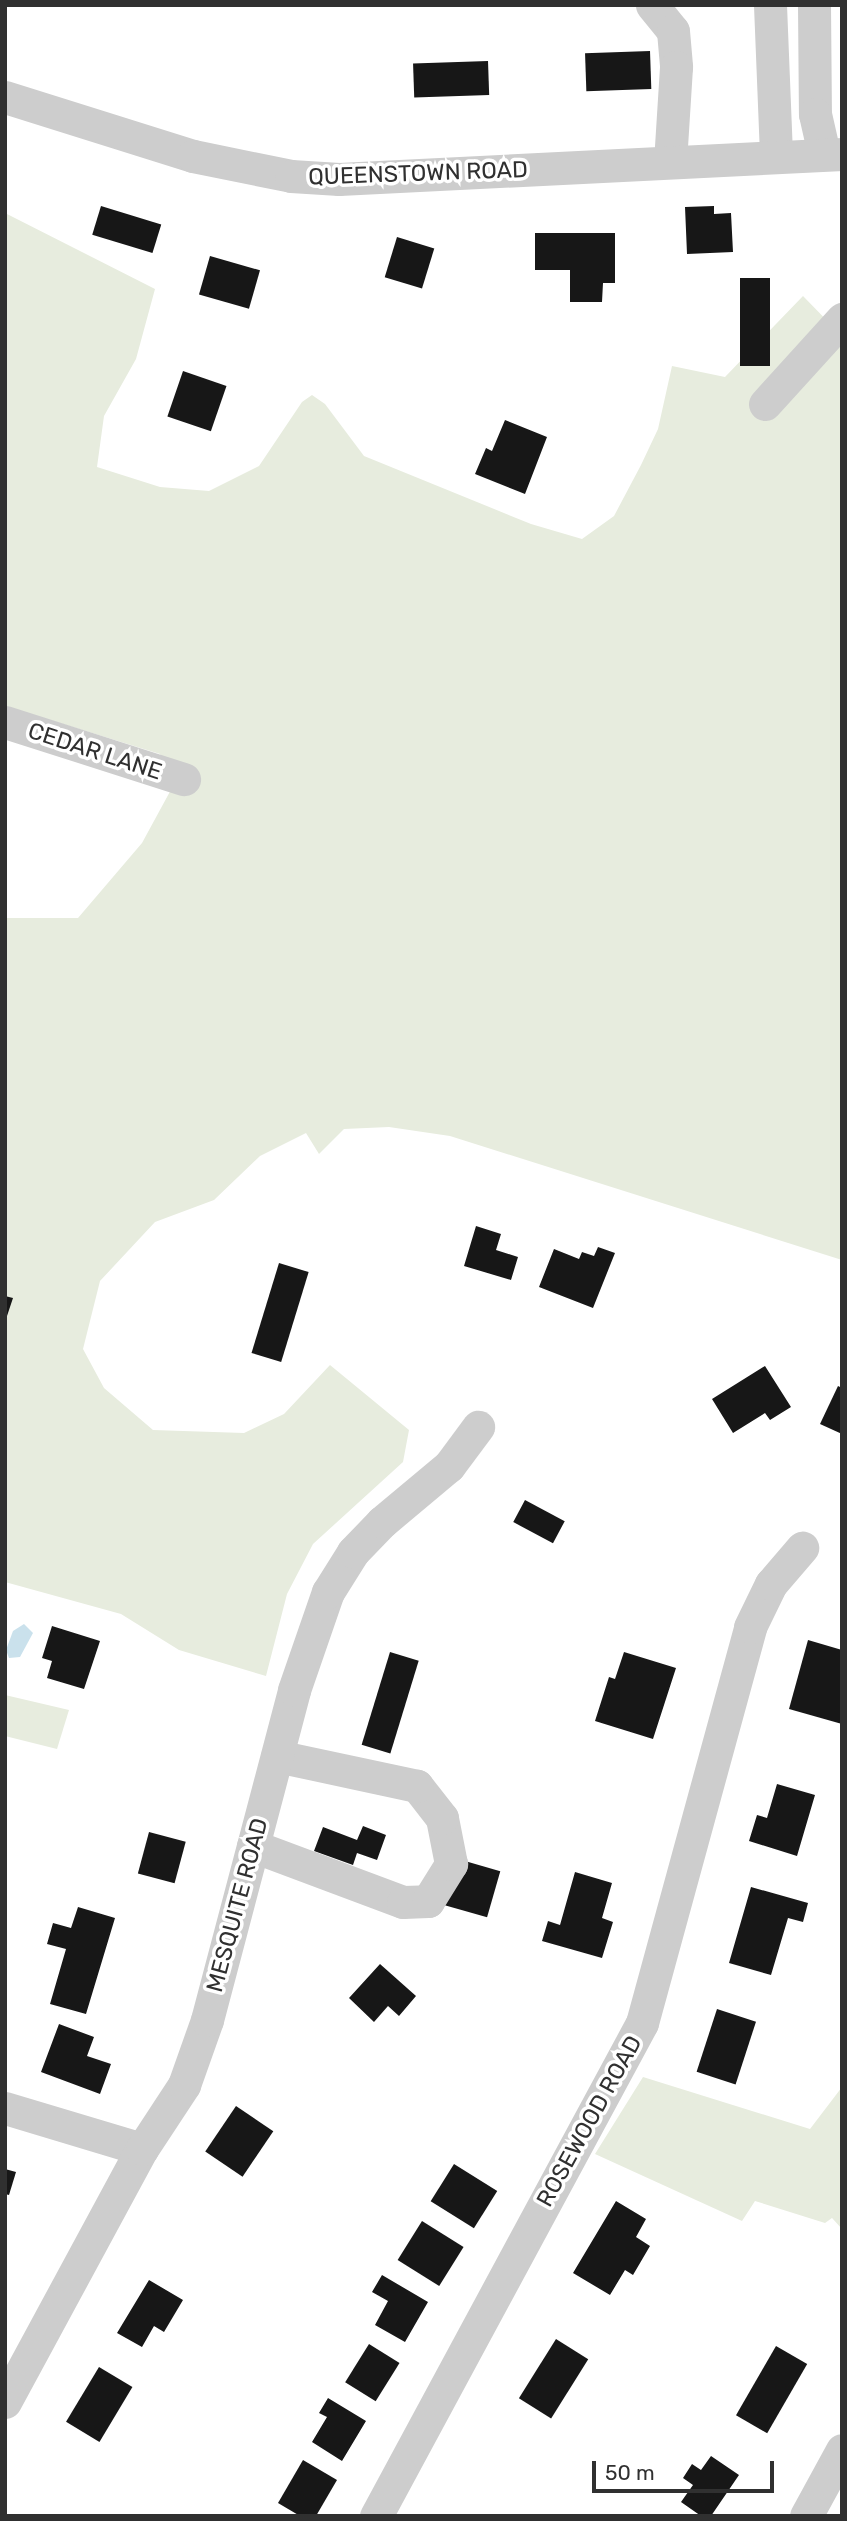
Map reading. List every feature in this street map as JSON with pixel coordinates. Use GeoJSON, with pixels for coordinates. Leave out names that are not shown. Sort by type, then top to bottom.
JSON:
{"type":"FeatureCollection","features":[{"type":"Feature","properties":{"kind":"street"},"geometry":{"type":"LineString","coordinates":[[652,5],[673,31],[676,67],[670,162]]}},
{"type":"Feature","properties":{"kind":"street"},"geometry":{"type":"LineString","coordinates":[[770,5],[776,157]]}},
{"type":"Feature","properties":{"kind":"street"},"geometry":{"type":"LineString","coordinates":[[814,5],[815,114],[828,154]]}},
{"type":"Feature","properties":{"kind":"street","name":"QUEENSTOWN ROAD"},"geometry":{"type":"LineString","coordinates":[[5,97],[193,156],[291,176],[339,179],[828,154]]}},
{"type":"Feature","properties":{"kind":"street"},"geometry":{"type":"LineString","coordinates":[[773,109],[828,154]]}},
{"type":"Feature","properties":{"kind":"street"},"geometry":{"type":"LineString","coordinates":[[765,404],[842,319]]}},
{"type":"Feature","properties":{"kind":"street","name":"CEDAR LANE"},"geometry":{"type":"LineString","coordinates":[[5,722],[184,779]]}},
{"type":"Feature","properties":{"kind":"street","name":"MESQUITE ROAD"},"geometry":{"type":"LineString","coordinates":[[5,2402],[142,2149],[184,2085],[207,2020],[309,1640],[328,1592],[353,1552],[382,1522],[449,1466],[478,1427]]}},
{"type":"Feature","properties":{"kind":"street","name":"ROSEWOOD ROAD"},"geometry":{"type":"LineString","coordinates":[[376,2516],[642,2023],[750,1627],[771,1584],[802,1548]]}},
{"type":"Feature","properties":{"kind":"street"},"geometry":{"type":"LineString","coordinates":[[253,1846],[403,1902],[428,1901],[451,1864],[442,1818],[417,1786],[277,1756]]}},
{"type":"Feature","properties":{"kind":"street"},"geometry":{"type":"LineString","coordinates":[[5,2108],[142,2149]]}},
{"type":"Feature","properties":{"kind":"street"},"geometry":{"type":"LineString","coordinates":[[806,2516],[842,2451]]}},
{"type":"Feature","properties":{"kind":"shaded area"},"geometry":{"type":"Polygon","coordinates":[[[5,213],[155,289],[136,359],[104,416],[97,467],[160,487],[209,491],[259,466],[302,402],[312,395],[325,404],[364,456],[531,524],[582,539],[614,516],[641,465],[658,429],[672,366],[725,377],[803,296],[842,336],[842,1260],[450,1136],[389,1127],[344,1129],[319,1154],[306,1133],[260,1156],[214,1200],[155,1222],[100,1281],[83,1349],[104,1388],[153,1430],[244,1433],[284,1414],[330,1365],[409,1430],[403,1462],[313,1544],[287,1594],[266,1676],[179,1650],[121,1614],[5,1582],[5,918],[78,918],[142,843],[173,786],[160,754],[5,706],[5,213]]]}},
{"type":"Feature","properties":{"kind":"shaded area"},"geometry":{"type":"Polygon","coordinates":[[[5,1695],[69,1710],[57,1749],[5,1736],[5,1695]]]}},
{"type":"Feature","properties":{"kind":"shaded area"},"geometry":{"type":"Polygon","coordinates":[[[643,2077],[810,2129],[842,2087],[842,2229],[832,2218],[825,2223],[755,2201],[742,2221],[595,2154],[643,2077]]]}},
{"type":"Feature","properties":{"kind":"water"},"geometry":{"type":"Polygon","coordinates":[[[24,1624],[33,1633],[20,1657],[9,1658],[6,1650],[13,1631],[24,1624]]]}},
{"type":"Feature","properties":{"kind":"building"},"geometry":{"type":"Polygon","coordinates":[[[650,51],[651,89],[586,91],[585,53],[650,51]]]}},
{"type":"Feature","properties":{"kind":"building"},"geometry":{"type":"Polygon","coordinates":[[[488,61],[489,95],[414,98],[413,64],[488,61]]]}},
{"type":"Feature","properties":{"kind":"building"},"geometry":{"type":"Polygon","coordinates":[[[101,206],[161,224],[152,253],[92,235],[101,206]]]}},
{"type":"Feature","properties":{"kind":"building"},"geometry":{"type":"Polygon","coordinates":[[[714,206],[714,214],[731,213],[733,252],[687,254],[685,207],[714,206]]]}},
{"type":"Feature","properties":{"kind":"building"},"geometry":{"type":"Polygon","coordinates":[[[535,233],[615,233],[615,283],[603,283],[602,302],[570,302],[570,270],[535,270],[535,233]]]}},
{"type":"Feature","properties":{"kind":"building"},"geometry":{"type":"Polygon","coordinates":[[[397,237],[434,248],[422,289],[385,277],[397,237]]]}},
{"type":"Feature","properties":{"kind":"building"},"geometry":{"type":"Polygon","coordinates":[[[210,256],[260,270],[249,309],[199,294],[210,256]]]}},
{"type":"Feature","properties":{"kind":"building"},"geometry":{"type":"Polygon","coordinates":[[[740,278],[770,278],[770,366],[740,366],[740,278]]]}},
{"type":"Feature","properties":{"kind":"building"},"geometry":{"type":"Polygon","coordinates":[[[183,371],[226,386],[211,431],[167,416],[183,371]]]}},
{"type":"Feature","properties":{"kind":"building"},"geometry":{"type":"Polygon","coordinates":[[[505,420],[547,437],[525,494],[475,474],[486,448],[492,451],[505,420]]]}},
{"type":"Feature","properties":{"kind":"building"},"geometry":{"type":"Polygon","coordinates":[[[476,1226],[501,1234],[496,1250],[518,1257],[511,1280],[464,1266],[476,1226]]]}},
{"type":"Feature","properties":{"kind":"building"},"geometry":{"type":"Polygon","coordinates":[[[598,1247],[615,1253],[593,1308],[539,1287],[554,1249],[579,1259],[582,1252],[594,1256],[598,1247]]]}},
{"type":"Feature","properties":{"kind":"building"},"geometry":{"type":"Polygon","coordinates":[[[279,1263],[309,1272],[281,1362],[252,1353],[279,1263]]]}},
{"type":"Feature","properties":{"kind":"building"},"geometry":{"type":"Polygon","coordinates":[[[5,1296],[13,1298],[6,1319],[5,1319],[5,1296]]]}},
{"type":"Feature","properties":{"kind":"building"},"geometry":{"type":"Polygon","coordinates":[[[765,1366],[791,1407],[770,1420],[765,1413],[733,1433],[712,1399],[765,1366]]]}},
{"type":"Feature","properties":{"kind":"building"},"geometry":{"type":"Polygon","coordinates":[[[838,1386],[842,1388],[842,1434],[820,1424],[838,1386]]]}},
{"type":"Feature","properties":{"kind":"building"},"geometry":{"type":"Polygon","coordinates":[[[525,1500],[565,1521],[553,1543],[513,1522],[525,1500]]]}},
{"type":"Feature","properties":{"kind":"building"},"geometry":{"type":"Polygon","coordinates":[[[52,1626],[100,1641],[84,1689],[47,1678],[52,1661],[42,1658],[52,1626]]]}},
{"type":"Feature","properties":{"kind":"building"},"geometry":{"type":"Polygon","coordinates":[[[808,1640],[842,1650],[842,1724],[789,1709],[808,1640]]]}},
{"type":"Feature","properties":{"kind":"building"},"geometry":{"type":"Polygon","coordinates":[[[390,1652],[419,1661],[390,1754],[362,1745],[390,1652]]]}},
{"type":"Feature","properties":{"kind":"building"},"geometry":{"type":"Polygon","coordinates":[[[624,1652],[676,1668],[653,1739],[595,1721],[609,1677],[615,1679],[624,1652]]]}},
{"type":"Feature","properties":{"kind":"building"},"geometry":{"type":"Polygon","coordinates":[[[777,1784],[815,1795],[797,1856],[749,1841],[757,1815],[767,1818],[777,1784]]]}},
{"type":"Feature","properties":{"kind":"building"},"geometry":{"type":"Polygon","coordinates":[[[363,1826],[386,1835],[377,1860],[357,1853],[353,1865],[314,1851],[323,1827],[357,1840],[363,1826]]]}},
{"type":"Feature","properties":{"kind":"building"},"geometry":{"type":"Polygon","coordinates":[[[149,1832],[186,1842],[175,1883],[138,1874],[149,1832]]]}},
{"type":"Feature","properties":{"kind":"building"},"geometry":{"type":"Polygon","coordinates":[[[458,1859],[500,1871],[487,1917],[445,1905],[458,1859]]]}},
{"type":"Feature","properties":{"kind":"building"},"geometry":{"type":"Polygon","coordinates":[[[575,1872],[612,1883],[602,1918],[613,1922],[602,1958],[542,1941],[548,1921],[560,1925],[575,1872]]]}},
{"type":"Feature","properties":{"kind":"building"},"geometry":{"type":"Polygon","coordinates":[[[751,1887],[808,1903],[803,1922],[788,1918],[771,1975],[729,1963],[751,1887]]]}},
{"type":"Feature","properties":{"kind":"building"},"geometry":{"type":"Polygon","coordinates":[[[78,1907],[115,1918],[86,2014],[50,2004],[66,1949],[47,1944],[53,1923],[71,1928],[78,1907]]]}},
{"type":"Feature","properties":{"kind":"building"},"geometry":{"type":"Polygon","coordinates":[[[380,1964],[416,1996],[399,2016],[388,2006],[374,2022],[349,1998],[380,1964]]]}},
{"type":"Feature","properties":{"kind":"building"},"geometry":{"type":"Polygon","coordinates":[[[717,2009],[756,2022],[736,2084],[697,2072],[717,2009]]]}},
{"type":"Feature","properties":{"kind":"building"},"geometry":{"type":"Polygon","coordinates":[[[59,2024],[94,2037],[87,2056],[111,2064],[100,2094],[41,2072],[59,2024]]]}},
{"type":"Feature","properties":{"kind":"building"},"geometry":{"type":"Polygon","coordinates":[[[236,2106],[273,2131],[243,2177],[205,2152],[236,2106]]]}},
{"type":"Feature","properties":{"kind":"building"},"geometry":{"type":"Polygon","coordinates":[[[454,2164],[497,2191],[474,2228],[431,2201],[454,2164]]]}},
{"type":"Feature","properties":{"kind":"building"},"geometry":{"type":"Polygon","coordinates":[[[5,2169],[16,2172],[9,2195],[5,2194],[5,2169]]]}},
{"type":"Feature","properties":{"kind":"building"},"geometry":{"type":"Polygon","coordinates":[[[616,2201],[646,2219],[636,2237],[650,2246],[633,2275],[625,2270],[610,2295],[573,2273],[616,2201]]]}},
{"type":"Feature","properties":{"kind":"building"},"geometry":{"type":"Polygon","coordinates":[[[422,2221],[464,2247],[439,2286],[398,2260],[422,2221]]]}},
{"type":"Feature","properties":{"kind":"building"},"geometry":{"type":"Polygon","coordinates":[[[382,2275],[428,2302],[405,2342],[375,2325],[388,2301],[372,2292],[382,2275]]]}},
{"type":"Feature","properties":{"kind":"building"},"geometry":{"type":"Polygon","coordinates":[[[149,2280],[183,2300],[164,2332],[154,2326],[142,2347],[117,2333],[149,2280]]]}},
{"type":"Feature","properties":{"kind":"building"},"geometry":{"type":"Polygon","coordinates":[[[556,2339],[588,2359],[551,2419],[519,2398],[556,2339]]]}},
{"type":"Feature","properties":{"kind":"building"},"geometry":{"type":"Polygon","coordinates":[[[369,2344],[400,2363],[376,2401],[345,2382],[369,2344]]]}},
{"type":"Feature","properties":{"kind":"building"},"geometry":{"type":"Polygon","coordinates":[[[776,2346],[807,2364],[767,2433],[736,2415],[776,2346]]]}},
{"type":"Feature","properties":{"kind":"building"},"geometry":{"type":"Polygon","coordinates":[[[99,2367],[132,2387],[99,2442],[66,2422],[99,2367]]]}},
{"type":"Feature","properties":{"kind":"building"},"geometry":{"type":"Polygon","coordinates":[[[328,2398],[366,2421],[342,2461],[312,2442],[327,2417],[319,2413],[328,2398]]]}},
{"type":"Feature","properties":{"kind":"building"},"geometry":{"type":"Polygon","coordinates":[[[711,2456],[739,2475],[711,2516],[701,2516],[681,2502],[693,2485],[683,2478],[692,2464],[701,2470],[711,2456]]]}},
{"type":"Feature","properties":{"kind":"building"},"geometry":{"type":"Polygon","coordinates":[[[303,2460],[337,2480],[316,2516],[300,2516],[278,2503],[303,2460]]]}}]}
